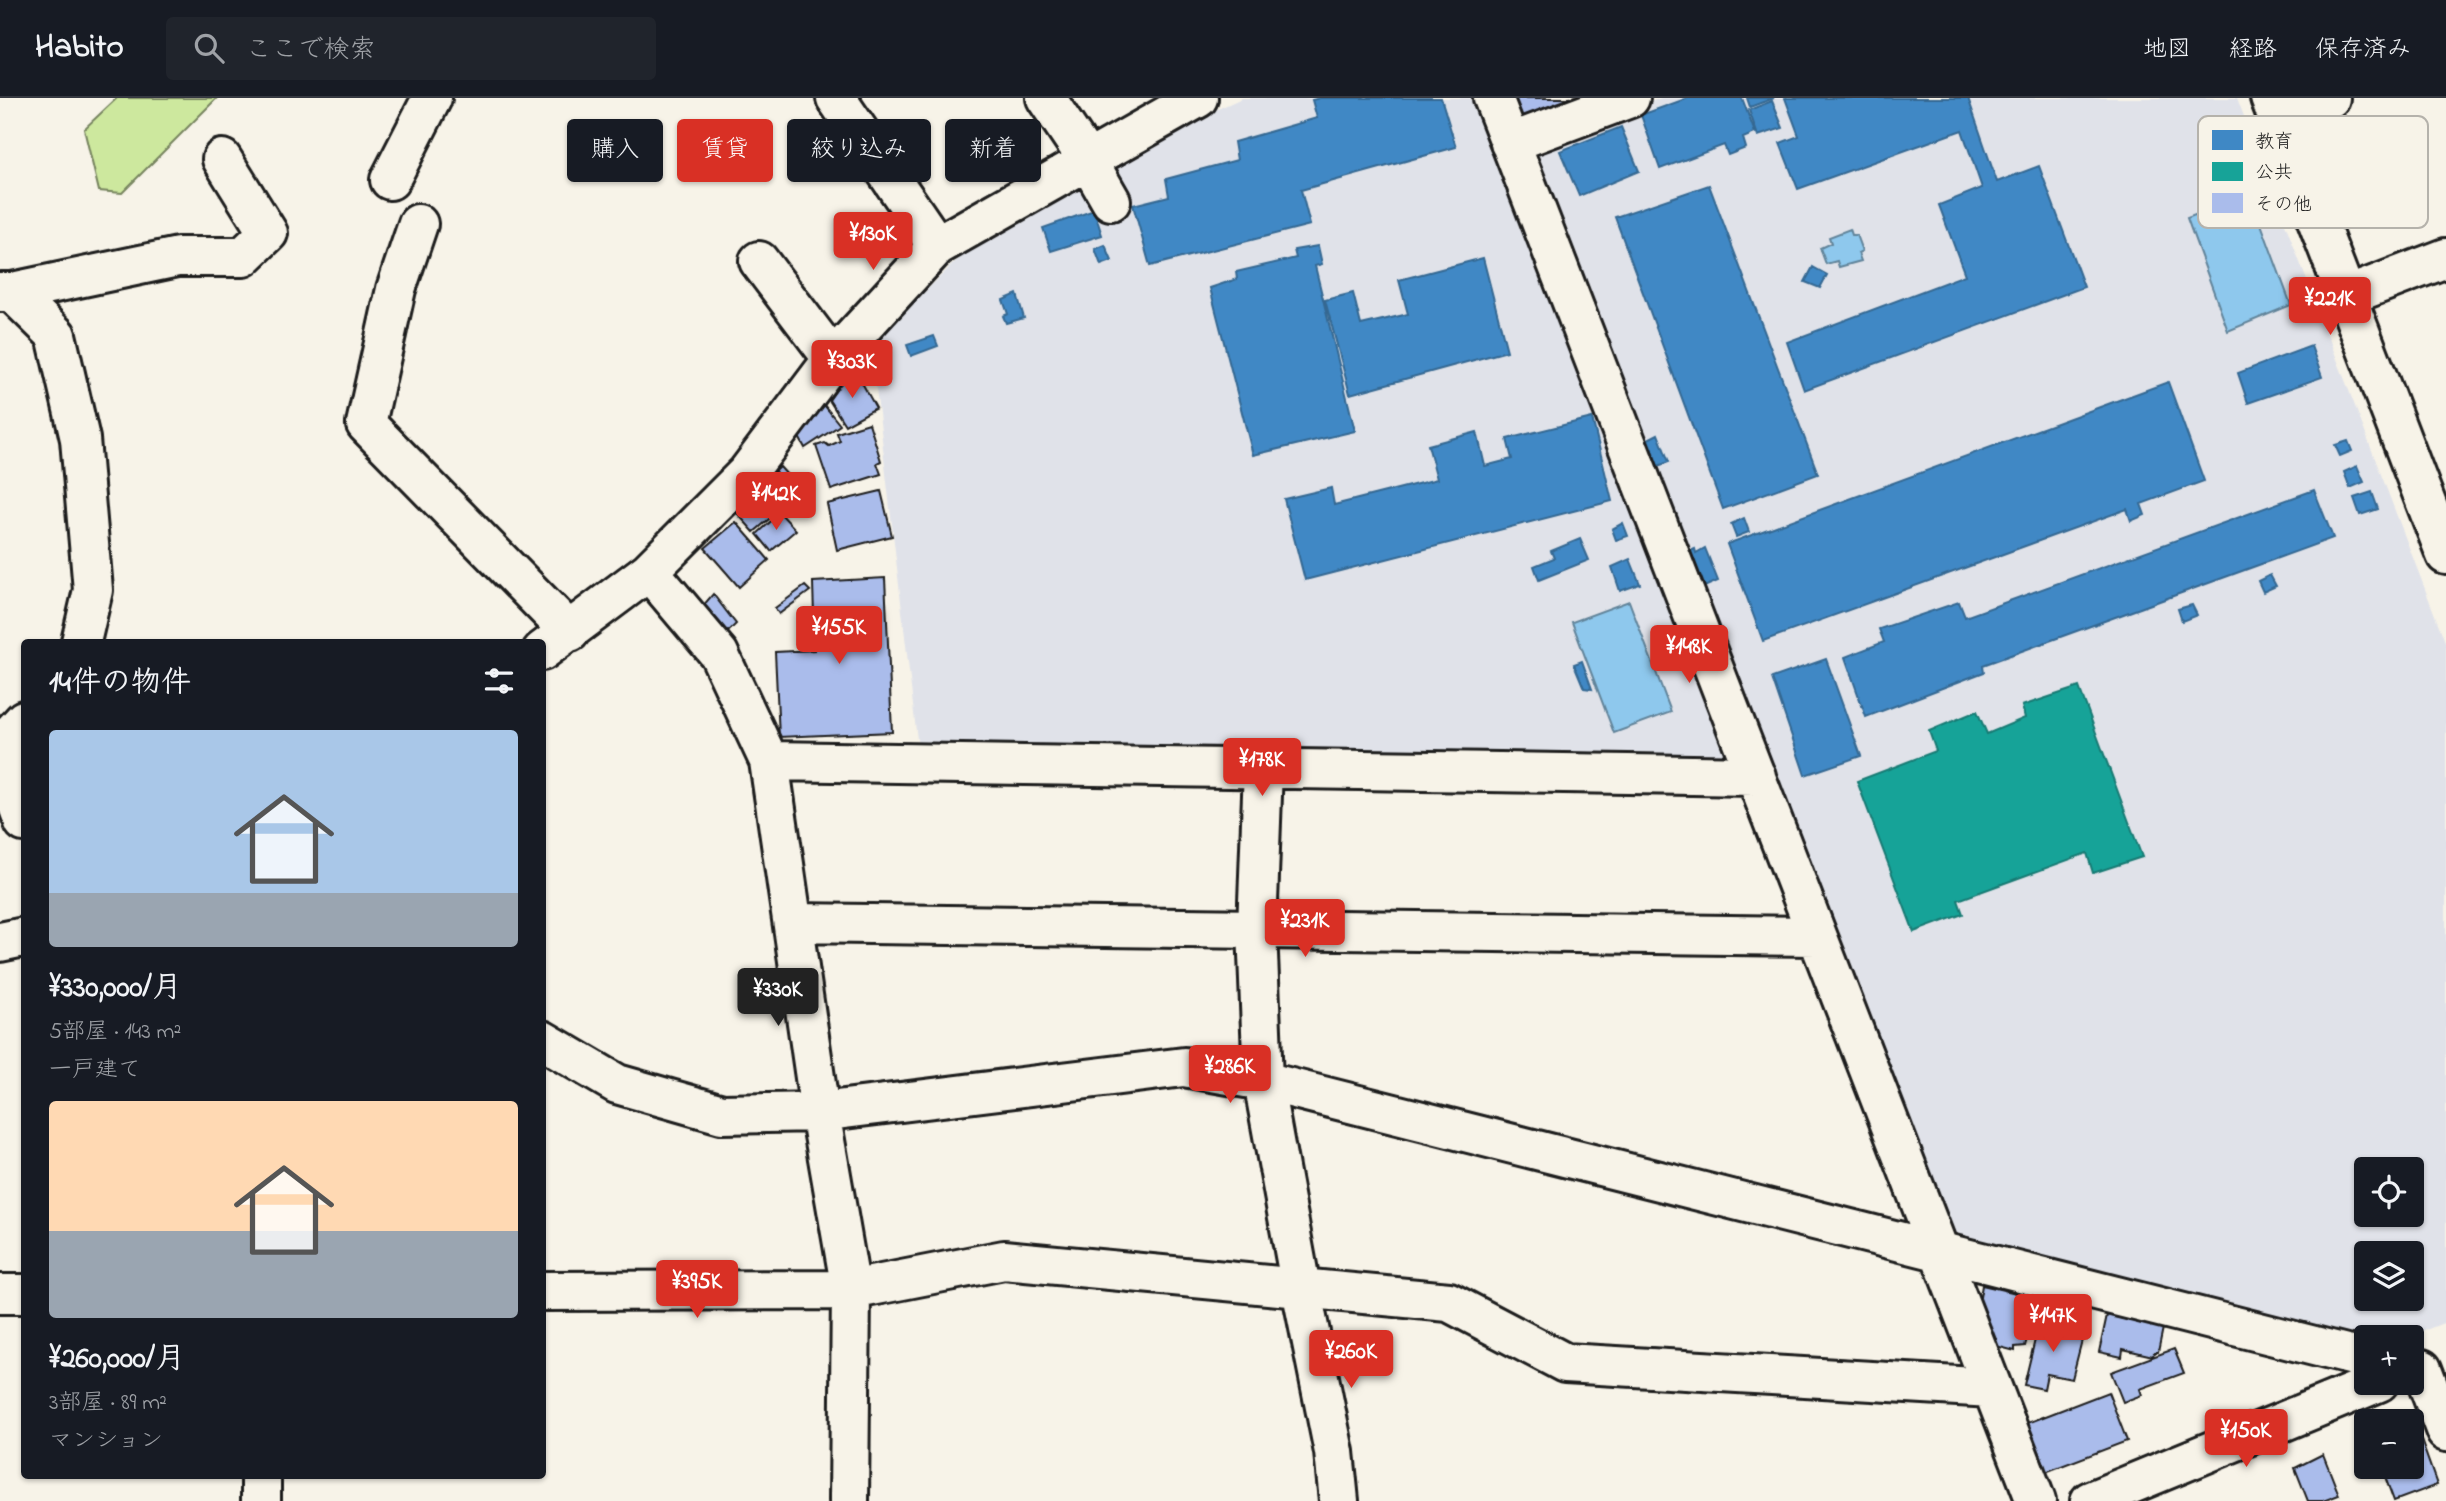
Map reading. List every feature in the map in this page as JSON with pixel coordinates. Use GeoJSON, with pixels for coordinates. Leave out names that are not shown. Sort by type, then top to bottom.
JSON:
{"type":"FeatureCollection","features":[{"type":"Feature","properties":{"kind":"street"},"geometry":{"type":"LineString","coordinates":[[390,180],[432,98]]}},
{"type":"Feature","properties":{"kind":"street"},"geometry":{"type":"LineString","coordinates":[[836,98],[937,246]]}},
{"type":"Feature","properties":{"kind":"street"},"geometry":{"type":"LineString","coordinates":[[1046,98],[1087,159],[1111,201]]}},
{"type":"Feature","properties":{"kind":"street"},"geometry":{"type":"LineString","coordinates":[[418,224],[396,289],[366,424],[556,642],[649,571],[747,473],[833,359],[937,246],[1198,98]]}},
{"type":"Feature","properties":{"kind":"street"},"geometry":{"type":"LineString","coordinates":[[1493,98],[2036,1501]]}},
{"type":"Feature","properties":{"kind":"street"},"geometry":{"type":"LineString","coordinates":[[1510,142],[1630,98]]}},
{"type":"Feature","properties":{"kind":"street"},"geometry":{"type":"LineString","coordinates":[[2274,108],[2330,98]]}},
{"type":"Feature","properties":{"kind":"street"},"geometry":{"type":"LineString","coordinates":[[6,292],[178,257],[243,257],[268,233],[222,159]]}},
{"type":"Feature","properties":{"kind":"street"},"geometry":{"type":"LineString","coordinates":[[2321,228],[2347,296],[2432,476],[2446,555]]}},
{"type":"Feature","properties":{"kind":"street"},"geometry":{"type":"LineString","coordinates":[[2347,296],[2446,258]]}},
{"type":"Feature","properties":{"kind":"street"},"geometry":{"type":"LineString","coordinates":[[759,261],[833,359]]}},
{"type":"Feature","properties":{"kind":"street"},"geometry":{"type":"LineString","coordinates":[[6,292],[56,335],[80,439],[93,590],[82,639]]}},
{"type":"Feature","properties":{"kind":"street"},"geometry":{"type":"LineString","coordinates":[[649,571],[719,654],[769,761],[820,1112],[850,1290],[849,1501]]}},
{"type":"Feature","properties":{"kind":"street"},"geometry":{"type":"LineString","coordinates":[[12,727],[9,780],[21,814]]}},
{"type":"Feature","properties":{"kind":"street"},"geometry":{"type":"LineString","coordinates":[[769,761],[1756,776]]}},
{"type":"Feature","properties":{"kind":"street"},"geometry":{"type":"LineString","coordinates":[[1263,768],[1257,929],[1264,1081],[1334,1452],[1339,1501]]}},
{"type":"Feature","properties":{"kind":"street"},"geometry":{"type":"LineString","coordinates":[[793,923],[1817,936]]}},
{"type":"Feature","properties":{"kind":"street"},"geometry":{"type":"LineString","coordinates":[[0,942],[21,938]]}},
{"type":"Feature","properties":{"kind":"street"},"geometry":{"type":"LineString","coordinates":[[546,1042],[617,1084],[722,1114],[820,1112],[1184,1067],[1264,1081],[2354,1356]]}},
{"type":"Feature","properties":{"kind":"street"},"geometry":{"type":"LineString","coordinates":[[546,1291],[850,1290],[1004,1260],[1449,1303],[1565,1363],[1992,1388]]}},
{"type":"Feature","properties":{"kind":"street"},"geometry":{"type":"LineString","coordinates":[[0,1294],[21,1294]]}},
{"type":"Feature","properties":{"kind":"street"},"geometry":{"type":"LineString","coordinates":[[2426,1366],[2446,1432]]}},
{"type":"Feature","properties":{"kind":"street"},"geometry":{"type":"LineString","coordinates":[[2091,1501],[2354,1392]]}},
{"type":"Feature","properties":{"kind":"street"},"geometry":{"type":"LineString","coordinates":[[261,1479],[261,1501]]}},
{"type":"Feature","properties":{"kind":"shaded area"},"geometry":{"type":"Polygon","coordinates":[[[1242,98],[1479,98],[1730,750],[1722,760],[918,748],[871,345],[958,259],[1187,123],[1242,98]]]}},
{"type":"Feature","properties":{"kind":"shaded area"},"geometry":{"type":"Polygon","coordinates":[[[1661,98],[2237,98],[2244,116],[2198,116],[2198,228],[2287,228],[2446,644],[2446,1322],[2424,1331],[2424,1325],[2354,1325],[2354,1335],[1949,1234],[1532,152],[1536,144],[1661,98]]]}},
{"type":"Feature","properties":{"kind":"green space"},"geometry":{"type":"Polygon","coordinates":[[[117,98],[217,98],[122,193],[99,191],[84,129],[117,98]]]}},
{"type":"Feature","properties":{"kind":"water"},"geometry":{"type":"Polygon","coordinates":[[[2198,214],[2198,228],[2263,228],[2291,305],[2228,331],[2187,218],[2198,214]]]}},
{"type":"Feature","properties":{"kind":"water"},"geometry":{"type":"Polygon","coordinates":[[[1850,229],[1852,235],[1856,235],[1862,251],[1858,253],[1861,261],[1839,267],[1837,261],[1826,264],[1820,248],[1831,243],[1829,237],[1850,229]]]}},
{"type":"Feature","properties":{"kind":"water"},"geometry":{"type":"Polygon","coordinates":[[[1629,601],[1671,712],[1614,733],[1572,622],[1629,601]]]}},
{"type":"Feature","properties":{"kind":"building: 教育"},"geometry":{"type":"Polygon","coordinates":[[[1441,98],[1456,147],[1301,190],[1310,225],[1150,266],[1133,205],[1169,196],[1166,179],[1237,160],[1234,142],[1317,118],[1312,100],[1441,98]]]}},
{"type":"Feature","properties":{"kind":"building: 教育"},"geometry":{"type":"Polygon","coordinates":[[[1688,98],[1742,98],[1755,133],[1743,138],[1746,148],[1728,155],[1724,145],[1660,169],[1641,115],[1688,98]]]}},
{"type":"Feature","properties":{"kind":"building: 教育"},"geometry":{"type":"Polygon","coordinates":[[[1747,98],[1774,98],[1750,107],[1747,98]]]}},
{"type":"Feature","properties":{"kind":"building: 教育"},"geometry":{"type":"Polygon","coordinates":[[[1785,98],[1968,98],[1997,182],[2039,166],[2084,287],[1804,390],[1787,342],[1965,275],[1939,205],[1982,188],[1962,130],[1798,189],[1780,143],[1799,136],[1785,98]]]}},
{"type":"Feature","properties":{"kind":"building: 教育"},"geometry":{"type":"Polygon","coordinates":[[[1772,101],[1783,128],[1758,136],[1749,110],[1772,101]]]}},
{"type":"Feature","properties":{"kind":"building: 教育"},"geometry":{"type":"Polygon","coordinates":[[[1621,127],[1639,171],[1579,196],[1560,151],[1621,127]]]}},
{"type":"Feature","properties":{"kind":"building: 教育"},"geometry":{"type":"Polygon","coordinates":[[[1709,185],[1818,474],[1723,509],[1615,217],[1709,185]]]}},
{"type":"Feature","properties":{"kind":"building: 教育"},"geometry":{"type":"Polygon","coordinates":[[[1094,210],[1102,235],[1051,251],[1043,228],[1094,210]]]}},
{"type":"Feature","properties":{"kind":"building: 教育"},"geometry":{"type":"Polygon","coordinates":[[[1105,245],[1112,261],[1101,265],[1095,249],[1105,245]]]}},
{"type":"Feature","properties":{"kind":"building: 教育"},"geometry":{"type":"Polygon","coordinates":[[[1318,246],[1322,264],[1315,266],[1355,431],[1253,455],[1210,288],[1237,279],[1236,272],[1296,258],[1294,250],[1318,246]]]}},
{"type":"Feature","properties":{"kind":"building: 教育"},"geometry":{"type":"Polygon","coordinates":[[[1483,258],[1507,351],[1350,394],[1325,300],[1353,293],[1361,325],[1408,314],[1399,280],[1483,258]]]}},
{"type":"Feature","properties":{"kind":"building: 教育"},"geometry":{"type":"Polygon","coordinates":[[[1813,267],[1827,275],[1820,288],[1805,282],[1813,267]]]}},
{"type":"Feature","properties":{"kind":"building: 教育"},"geometry":{"type":"Polygon","coordinates":[[[1017,294],[1024,318],[1006,323],[1003,316],[1008,314],[1003,300],[1017,294]]]}},
{"type":"Feature","properties":{"kind":"building: 教育"},"geometry":{"type":"Polygon","coordinates":[[[934,336],[938,346],[911,356],[907,345],[934,336]]]}},
{"type":"Feature","properties":{"kind":"building: 教育"},"geometry":{"type":"Polygon","coordinates":[[[2311,346],[2322,377],[2248,403],[2238,373],[2311,346]]]}},
{"type":"Feature","properties":{"kind":"building: 教育"},"geometry":{"type":"Polygon","coordinates":[[[2168,382],[2204,481],[2141,504],[2145,515],[2131,521],[2127,509],[1763,641],[1727,544],[2168,382]]]}},
{"type":"Feature","properties":{"kind":"building: 教育"},"geometry":{"type":"Polygon","coordinates":[[[1592,418],[1612,501],[1305,580],[1284,499],[1331,488],[1334,505],[1437,479],[1428,445],[1477,432],[1485,466],[1512,459],[1507,439],[1592,418]]]}},
{"type":"Feature","properties":{"kind":"building: 教育"},"geometry":{"type":"Polygon","coordinates":[[[1658,434],[1669,462],[1658,466],[1648,439],[1658,434]]]}},
{"type":"Feature","properties":{"kind":"building: 教育"},"geometry":{"type":"Polygon","coordinates":[[[2348,441],[2352,451],[2340,456],[2335,445],[2348,441]]]}},
{"type":"Feature","properties":{"kind":"building: 教育"},"geometry":{"type":"Polygon","coordinates":[[[2357,466],[2364,482],[2350,488],[2344,472],[2357,466]]]}},
{"type":"Feature","properties":{"kind":"building: 教育"},"geometry":{"type":"Polygon","coordinates":[[[2314,490],[2333,538],[1983,665],[1984,672],[1866,717],[1845,657],[1884,642],[1879,629],[1959,602],[1965,617],[2314,490]]]}},
{"type":"Feature","properties":{"kind":"building: 教育"},"geometry":{"type":"Polygon","coordinates":[[[2372,492],[2378,509],[2360,515],[2354,498],[2372,492]]]}},
{"type":"Feature","properties":{"kind":"building: 教育"},"geometry":{"type":"Polygon","coordinates":[[[1744,518],[1749,532],[1736,537],[1731,524],[1744,518]]]}},
{"type":"Feature","properties":{"kind":"building: 教育"},"geometry":{"type":"Polygon","coordinates":[[[1623,523],[1628,536],[1616,540],[1612,529],[1623,523]]]}},
{"type":"Feature","properties":{"kind":"building: 教育"},"geometry":{"type":"Polygon","coordinates":[[[1580,539],[1589,560],[1539,580],[1534,566],[1554,558],[1551,551],[1580,539]]]}},
{"type":"Feature","properties":{"kind":"building: 教育"},"geometry":{"type":"Polygon","coordinates":[[[1705,548],[1718,581],[1702,588],[1688,552],[1695,549],[1696,553],[1705,548]]]}},
{"type":"Feature","properties":{"kind":"building: 教育"},"geometry":{"type":"Polygon","coordinates":[[[1630,559],[1640,584],[1620,591],[1612,567],[1630,559]]]}},
{"type":"Feature","properties":{"kind":"building: 教育"},"geometry":{"type":"Polygon","coordinates":[[[2270,575],[2276,586],[2263,592],[2258,581],[2270,575]]]}},
{"type":"Feature","properties":{"kind":"building: 教育"},"geometry":{"type":"Polygon","coordinates":[[[2192,605],[2197,615],[2182,621],[2178,609],[2192,605]]]}},
{"type":"Feature","properties":{"kind":"building: 教育"},"geometry":{"type":"Polygon","coordinates":[[[1826,659],[1861,756],[1805,775],[1772,678],[1826,659]]]}},
{"type":"Feature","properties":{"kind":"building: 教育"},"geometry":{"type":"Polygon","coordinates":[[[1582,661],[1592,689],[1584,688],[1574,664],[1582,661]]]}},
{"type":"Feature","properties":{"kind":"building: 公共"},"geometry":{"type":"Polygon","coordinates":[[[2079,687],[2142,857],[2093,873],[2087,853],[1958,900],[1963,914],[1914,932],[1857,781],[1936,751],[1929,731],[1977,711],[1987,734],[2025,718],[2022,706],[2079,687]]]}},
{"type":"Feature","properties":{"kind":"building: その他"},"geometry":{"type":"Polygon","coordinates":[[[1514,98],[1574,98],[1521,118],[1514,98]]]}},
{"type":"Feature","properties":{"kind":"building: その他"},"geometry":{"type":"Polygon","coordinates":[[[856,372],[876,408],[845,425],[829,400],[843,380],[856,372]]]}},
{"type":"Feature","properties":{"kind":"building: その他"},"geometry":{"type":"Polygon","coordinates":[[[824,405],[840,425],[805,448],[799,437],[824,405]]]}},
{"type":"Feature","properties":{"kind":"building: その他"},"geometry":{"type":"Polygon","coordinates":[[[869,423],[881,461],[877,463],[881,474],[831,490],[816,446],[825,443],[829,446],[840,441],[837,433],[869,423]]]}},
{"type":"Feature","properties":{"kind":"building: その他"},"geometry":{"type":"Polygon","coordinates":[[[780,467],[789,477],[786,480],[794,486],[789,492],[796,498],[780,510],[758,488],[780,467]]]}},
{"type":"Feature","properties":{"kind":"building: その他"},"geometry":{"type":"Polygon","coordinates":[[[881,491],[892,536],[837,550],[827,504],[881,491]]]}},
{"type":"Feature","properties":{"kind":"building: その他"},"geometry":{"type":"Polygon","coordinates":[[[756,493],[776,513],[754,532],[736,512],[756,493]]]}},
{"type":"Feature","properties":{"kind":"building: その他"},"geometry":{"type":"Polygon","coordinates":[[[780,513],[796,530],[771,551],[757,534],[780,513]]]}},
{"type":"Feature","properties":{"kind":"building: その他"},"geometry":{"type":"Polygon","coordinates":[[[736,522],[769,560],[739,587],[705,548],[736,522]]]}},
{"type":"Feature","properties":{"kind":"building: その他"},"geometry":{"type":"Polygon","coordinates":[[[885,578],[892,732],[779,737],[775,652],[815,650],[813,582],[885,578]]]}},
{"type":"Feature","properties":{"kind":"building: その他"},"geometry":{"type":"Polygon","coordinates":[[[805,586],[810,591],[779,614],[775,608],[805,586]]]}},
{"type":"Feature","properties":{"kind":"building: その他"},"geometry":{"type":"Polygon","coordinates":[[[713,594],[736,624],[724,636],[702,607],[713,594]]]}},
{"type":"Feature","properties":{"kind":"building: その他"},"geometry":{"type":"Polygon","coordinates":[[[1982,1285],[2038,1298],[2025,1346],[2015,1347],[2015,1351],[1996,1346],[1996,1339],[1989,1339],[1992,1331],[1987,1329],[1979,1303],[1982,1285]]]}},
{"type":"Feature","properties":{"kind":"building: その他"},"geometry":{"type":"Polygon","coordinates":[[[2107,1315],[2163,1328],[2158,1352],[2154,1352],[2153,1356],[2123,1349],[2122,1357],[2099,1352],[2107,1315]]]}},
{"type":"Feature","properties":{"kind":"building: その他"},"geometry":{"type":"Polygon","coordinates":[[[2039,1323],[2084,1332],[2072,1379],[2047,1374],[2044,1389],[2024,1385],[2039,1323]]]}},
{"type":"Feature","properties":{"kind":"building: その他"},"geometry":{"type":"Polygon","coordinates":[[[2174,1349],[2184,1373],[2140,1389],[2142,1395],[2123,1402],[2111,1372],[2174,1349]]]}},
{"type":"Feature","properties":{"kind":"building: その他"},"geometry":{"type":"Polygon","coordinates":[[[2108,1392],[2127,1441],[2043,1473],[2025,1424],[2108,1392]]]}},
{"type":"Feature","properties":{"kind":"building: その他"},"geometry":{"type":"Polygon","coordinates":[[[2424,1449],[2437,1485],[2394,1501],[2386,1479],[2424,1479],[2424,1449]]]}},
{"type":"Feature","properties":{"kind":"building: その他"},"geometry":{"type":"Polygon","coordinates":[[[2323,1454],[2339,1495],[2323,1501],[2308,1501],[2295,1468],[2323,1454]]]}}]}
